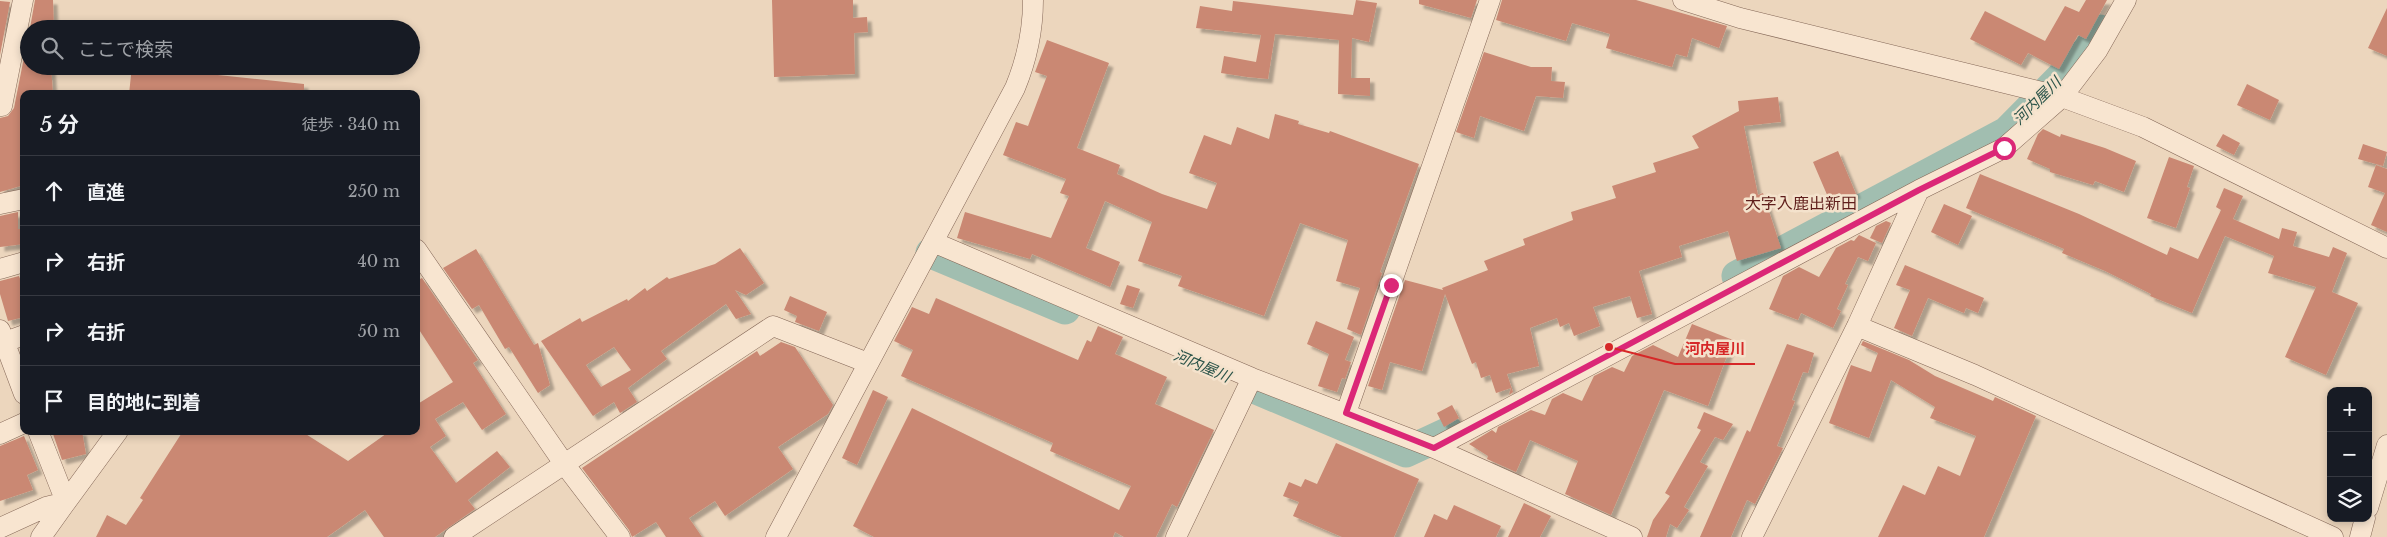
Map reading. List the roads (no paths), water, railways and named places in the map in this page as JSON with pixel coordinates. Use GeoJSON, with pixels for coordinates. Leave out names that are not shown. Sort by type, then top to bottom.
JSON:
{"type":"FeatureCollection","features":[{"type":"Feature","properties":{"kind":"street"},"geometry":{"type":"LineString","coordinates":[[0,106],[23,0]]}},
{"type":"Feature","properties":{"kind":"street"},"geometry":{"type":"LineString","coordinates":[[776,537],[1018,81],[1031,37],[1033,0]]}},
{"type":"Feature","properties":{"kind":"street"},"geometry":{"type":"LineString","coordinates":[[1346,413],[1490,0]]}},
{"type":"Feature","properties":{"kind":"street"},"geometry":{"type":"LineString","coordinates":[[1683,0],[1740,18],[2062,97],[2144,127],[2387,248]]}},
{"type":"Feature","properties":{"kind":"street"},"geometry":{"type":"LineString","coordinates":[[1434,448],[1919,190],[2004,148],[2062,97],[2097,52],[2126,0]]}},
{"type":"Feature","properties":{"kind":"street"},"geometry":{"type":"LineString","coordinates":[[1752,537],[1857,326],[1919,190]]}},
{"type":"Feature","properties":{"kind":"street"},"geometry":{"type":"LineString","coordinates":[[0,204],[20,200]]}},
{"type":"Feature","properties":{"kind":"street"},"geometry":{"type":"LineString","coordinates":[[933,242],[1252,378],[1434,448],[1632,537]]}},
{"type":"Feature","properties":{"kind":"street"},"geometry":{"type":"LineString","coordinates":[[420,255],[565,465],[620,537]]}},
{"type":"Feature","properties":{"kind":"street"},"geometry":{"type":"LineString","coordinates":[[0,269],[20,263]]}},
{"type":"Feature","properties":{"kind":"street"},"geometry":{"type":"LineString","coordinates":[[454,537],[773,326],[868,363]]}},
{"type":"Feature","properties":{"kind":"street"},"geometry":{"type":"LineString","coordinates":[[1857,326],[1975,376],[2333,537]]}},
{"type":"Feature","properties":{"kind":"street"},"geometry":{"type":"LineString","coordinates":[[20,336],[1,339],[20,384]]}},
{"type":"Feature","properties":{"kind":"street"},"geometry":{"type":"LineString","coordinates":[[1176,537],[1252,378]]}},
{"type":"Feature","properties":{"kind":"street"},"geometry":{"type":"LineString","coordinates":[[0,434],[20,425]]}},
{"type":"Feature","properties":{"kind":"street"},"geometry":{"type":"LineString","coordinates":[[40,435],[66,502]]}},
{"type":"Feature","properties":{"kind":"street"},"geometry":{"type":"LineString","coordinates":[[41,537],[115,435]]}},
{"type":"Feature","properties":{"kind":"street"},"geometry":{"type":"LineString","coordinates":[[2372,495],[2387,445]]}},
{"type":"Feature","properties":{"kind":"street"},"geometry":{"type":"LineString","coordinates":[[0,528],[46,507],[66,502]]}},
{"type":"Feature","properties":{"kind":"street"},"geometry":{"type":"LineString","coordinates":[[2360,537],[2364,522]]}},
{"type":"Feature","properties":{"kind":"waterway","name":"河内屋川"},"geometry":{"type":"LineString","coordinates":[[1737,276],[2007,132],[2089,49],[2100,30]]}},
{"type":"Feature","properties":{"kind":"waterway","name":"河内屋川"},"geometry":{"type":"LineString","coordinates":[[931,253],[1065,309]]}},
{"type":"Feature","properties":{"kind":"waterway","name":"河内屋川"},"geometry":{"type":"LineString","coordinates":[[1254,388],[1406,452],[1449,432]]}},
{"type":"Feature","properties":{"kind":"place","name":"河内屋川"},"geometry":{"type":"Point","coordinates":[1609,347]}},
{"type":"Feature","properties":{"kind":"district","name":"大字入鹿出新田"},"geometry":{"type":"Point","coordinates":[1801,203]}}]}
